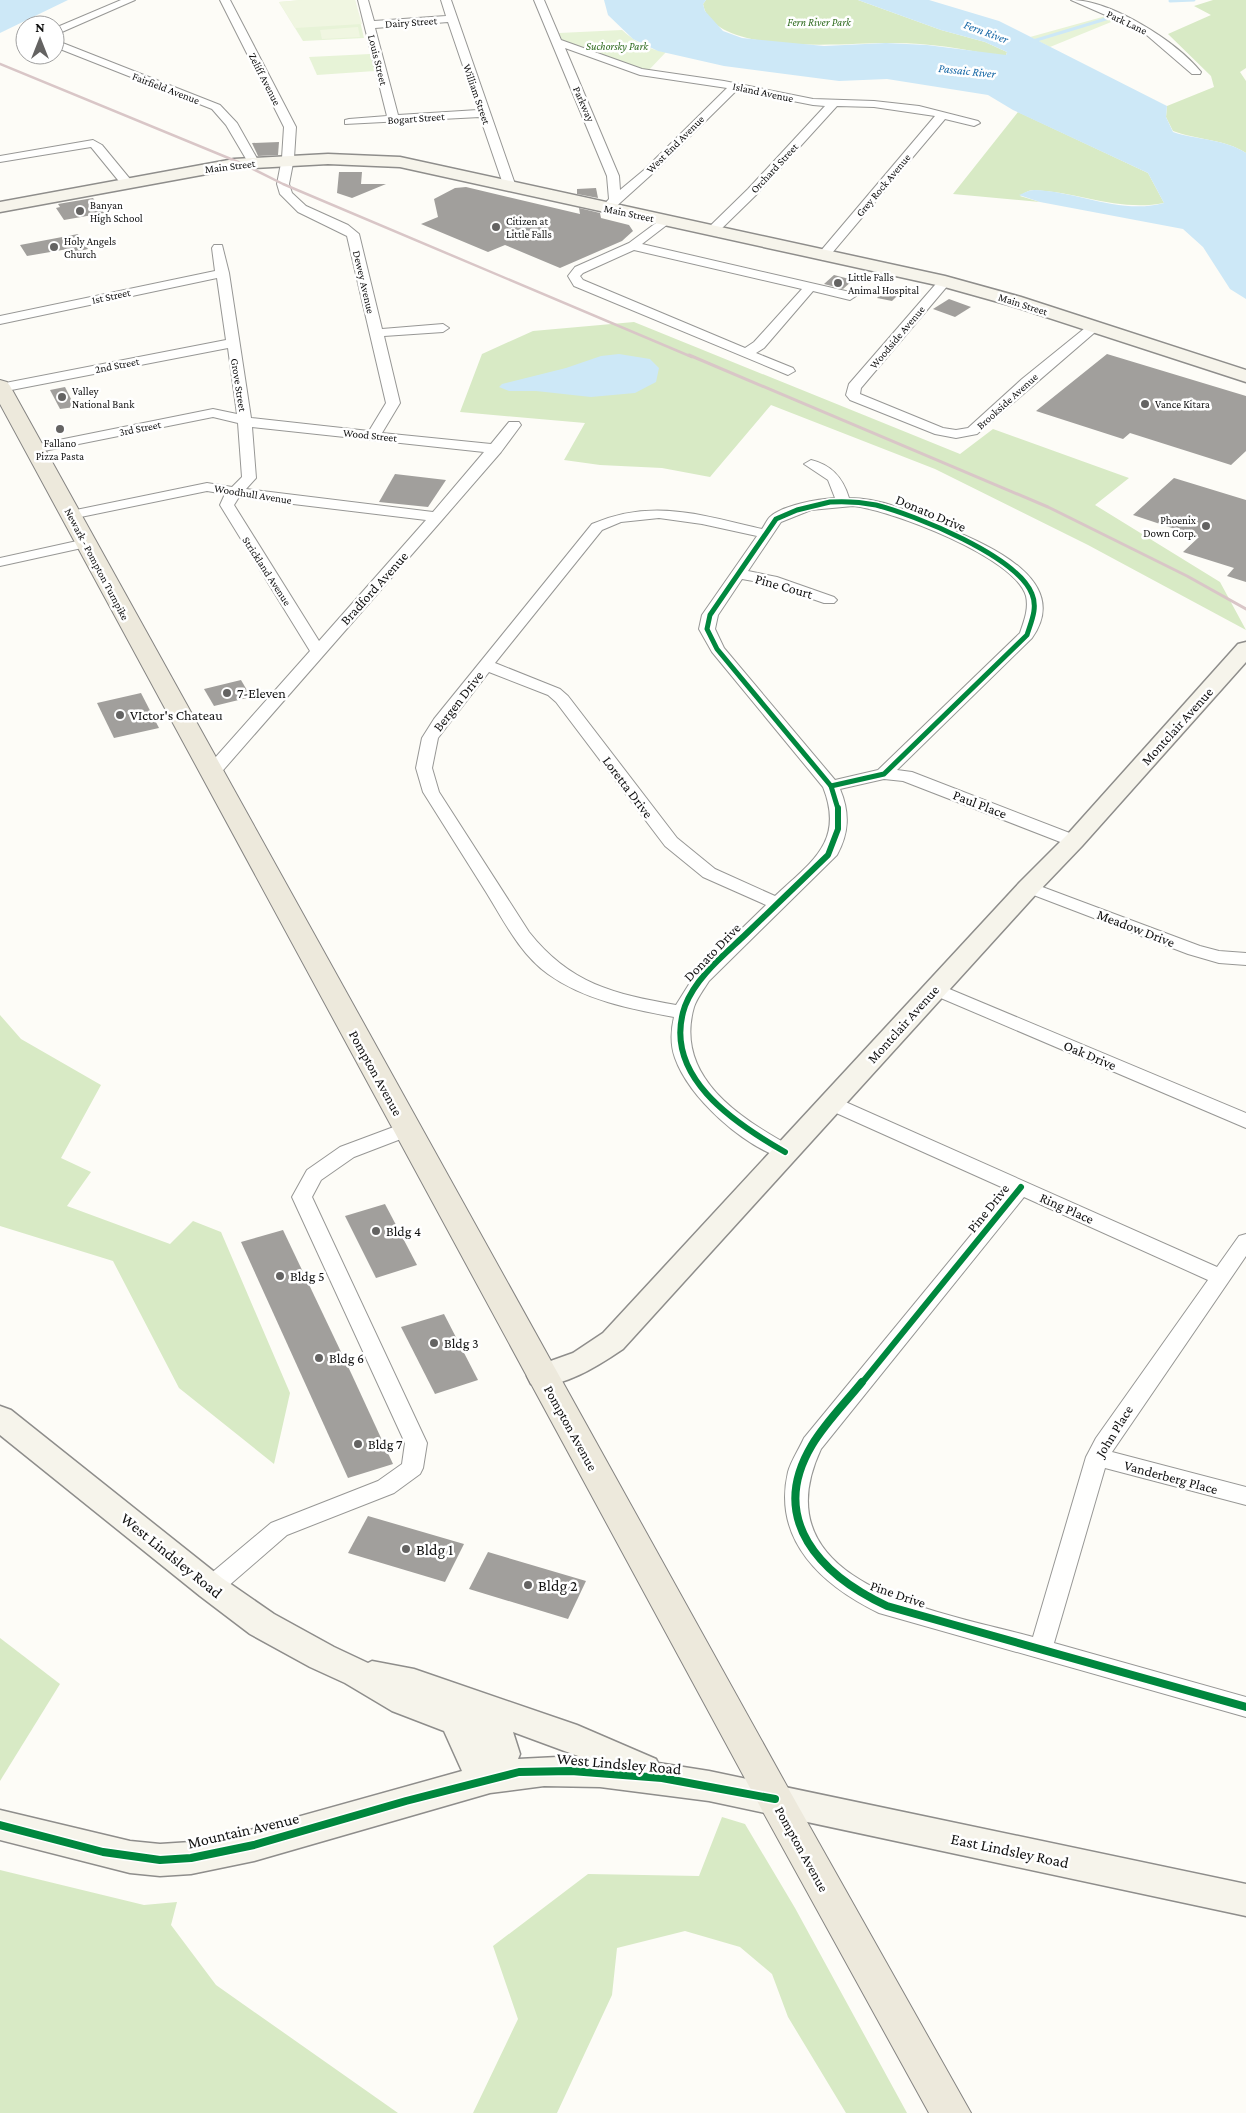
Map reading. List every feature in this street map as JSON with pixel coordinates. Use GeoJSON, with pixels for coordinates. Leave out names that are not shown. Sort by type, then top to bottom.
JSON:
{"type":"FeatureCollection","features":[{"type":"Feature","properties":{"kind":"main road","name":"Newark - Pompton Turnpike"},"geometry":{"type":"LineString","coordinates":[[2,395],[71,515],[195,741]]}},
{"type":"Feature","properties":{"kind":"main road","name":"Pompton Avenue"},"geometry":{"type":"LineString","coordinates":[[195,741],[775,1799],[951,2113]]}},
{"type":"Feature","properties":{"kind":"street"},"geometry":{"type":"LineString","coordinates":[[65,28],[130,0]]}},
{"type":"Feature","properties":{"kind":"street","name":"Zeliff Avenue"},"geometry":{"type":"LineString","coordinates":[[225,0],[290,127],[288,161]]}},
{"type":"Feature","properties":{"kind":"street","name":"Louis Street"},"geometry":{"type":"LineString","coordinates":[[363,0],[393,119]]}},
{"type":"Feature","properties":{"kind":"street","name":"William Street"},"geometry":{"type":"LineString","coordinates":[[446,0],[483,113],[510,187]]}},
{"type":"Feature","properties":{"kind":"street","name":"Parkway"},"geometry":{"type":"LineString","coordinates":[[539,0],[612,170],[616,194],[611,204]]}},
{"type":"Feature","properties":{"kind":"street","name":"Park Lane"},"geometry":{"type":"LineString","coordinates":[[1078,0],[1146,29],[1196,72]]}},
{"type":"Feature","properties":{"kind":"street","name":"Dairy Street"},"geometry":{"type":"LineString","coordinates":[[369,24],[453,19]]}},
{"type":"Feature","properties":{"kind":"street","name":"Island Avenue"},"geometry":{"type":"LineString","coordinates":[[557,42],[640,72],[735,86],[786,98],[888,105],[974,123]]}},
{"type":"Feature","properties":{"kind":"street","name":"Fairfield Avenue"},"geometry":{"type":"LineString","coordinates":[[65,47],[216,107],[231,122],[253,162]]}},
{"type":"Feature","properties":{"kind":"street","name":"West End Avenue"},"geometry":{"type":"LineString","coordinates":[[611,204],[648,172],[735,86]]}},
{"type":"Feature","properties":{"kind":"street","name":"Orchard Street"},"geometry":{"type":"LineString","coordinates":[[712,231],[752,192],[834,102]]}},
{"type":"Feature","properties":{"kind":"street","name":"Bogart Street"},"geometry":{"type":"LineString","coordinates":[[349,122],[483,113]]}},
{"type":"Feature","properties":{"kind":"street","name":"Grey Rock Avenue"},"geometry":{"type":"LineString","coordinates":[[823,256],[942,115]]}},
{"type":"Feature","properties":{"kind":"street"},"geometry":{"type":"LineString","coordinates":[[0,159],[96,144],[126,182]]}},
{"type":"Feature","properties":{"kind":"street","name":"Main Street"},"geometry":{"type":"LineString","coordinates":[[0,207],[126,182],[253,162],[359,160],[400,162],[510,187],[611,204],[664,221],[945,281],[1015,301],[1246,376]]}},
{"type":"Feature","properties":{"kind":"street","name":"Dewey Avenue"},"geometry":{"type":"LineString","coordinates":[[288,161],[283,184],[286,194],[291,200],[302,209],[344,228],[352,234],[393,403],[373,436]]}},
{"type":"Feature","properties":{"kind":"street"},"geometry":{"type":"LineString","coordinates":[[664,221],[632,246],[579,270],[574,276],[578,283],[788,370]]}},
{"type":"Feature","properties":{"kind":"street"},"geometry":{"type":"LineString","coordinates":[[632,246],[850,296]]}},
{"type":"Feature","properties":{"kind":"street","name":"Grove Street"},"geometry":{"type":"LineString","coordinates":[[218,248],[244,421],[249,478],[236,492]]}},
{"type":"Feature","properties":{"kind":"street","name":"1st Street"},"geometry":{"type":"LineString","coordinates":[[0,320],[223,273]]}},
{"type":"Feature","properties":{"kind":"street","name":"Woodside Avenue"},"geometry":{"type":"LineString","coordinates":[[853,395],[854,387],[945,281]]}},
{"type":"Feature","properties":{"kind":"street"},"geometry":{"type":"LineString","coordinates":[[747,353],[759,346],[810,287]]}},
{"type":"Feature","properties":{"kind":"street"},"geometry":{"type":"LineString","coordinates":[[376,332],[443,328]]}},
{"type":"Feature","properties":{"kind":"street","name":"Brookside Avenue"},"geometry":{"type":"LineString","coordinates":[[853,395],[859,400],[940,431],[956,434],[972,432],[1027,382],[1095,328]]}},
{"type":"Feature","properties":{"kind":"street","name":"2nd Street"},"geometry":{"type":"LineString","coordinates":[[2,395],[233,343]]}},
{"type":"Feature","properties":{"kind":"street","name":"3rd Street"},"geometry":{"type":"LineString","coordinates":[[34,449],[213,413],[220,413],[244,421]]}},
{"type":"Feature","properties":{"kind":"street","name":"Wood Street"},"geometry":{"type":"LineString","coordinates":[[244,421],[496,449]]}},
{"type":"Feature","properties":{"kind":"street","name":"Bradford Avenue"},"geometry":{"type":"LineString","coordinates":[[212,772],[437,517],[496,449],[514,425]]}},
{"type":"Feature","properties":{"kind":"street"},"geometry":{"type":"LineString","coordinates":[[811,464],[828,471],[833,476],[843,502]]}},
{"type":"Feature","properties":{"kind":"street","name":"Woodhull Avenue"},"geometry":{"type":"LineString","coordinates":[[71,515],[197,487],[437,517]]}},
{"type":"Feature","properties":{"kind":"street","name":"Strickland Avenue"},"geometry":{"type":"LineString","coordinates":[[236,492],[229,498],[226,505],[228,510],[318,651]]}},
{"type":"Feature","properties":{"kind":"street","name":"Donato Drive"},"geometry":{"type":"LineString","coordinates":[[785,1152],[743,1129],[728,1118],[704,1094],[684,1053],[680,1025],[682,1012],[690,994],[702,976],[819,866],[835,845],[840,821],[836,798],[831,786],[711,639],[708,629],[710,615],[765,534],[776,519],[793,511],[816,505],[843,502],[863,503],[889,509],[981,548],[1005,561],[1024,577],[1031,588],[1036,607],[1032,626],[1027,635],[884,774]]}},
{"type":"Feature","properties":{"kind":"street","name":"Bergen Drive"},"geometry":{"type":"LineString","coordinates":[[682,1012],[607,997],[573,982],[548,966],[526,941],[431,792],[424,768],[430,738],[440,722],[590,533],[604,523],[631,515],[659,513],[765,534]]}},
{"type":"Feature","properties":{"kind":"street"},"geometry":{"type":"LineString","coordinates":[[0,562],[86,543]]}},
{"type":"Feature","properties":{"kind":"street","name":"Pine Court"},"geometry":{"type":"LineString","coordinates":[[738,574],[772,580],[829,600]]}},
{"type":"Feature","properties":{"kind":"street","name":"Montclair Avenue"},"geometry":{"type":"LineString","coordinates":[[542,1376],[583,1361],[613,1341],[934,989],[1074,841],[1246,649]]}},
{"type":"Feature","properties":{"kind":"street","name":"Loretta Drive"},"geometry":{"type":"LineString","coordinates":[[486,665],[554,692],[562,698],[670,842],[709,873],[777,904]]}},
{"type":"Feature","properties":{"kind":"street"},"geometry":{"type":"LineString","coordinates":[[831,786],[884,774]]}},
{"type":"Feature","properties":{"kind":"street","name":"Paul Place"},"geometry":{"type":"LineString","coordinates":[[884,774],[906,776],[1074,841]]}},
{"type":"Feature","properties":{"kind":"street","name":"Meadow Drive"},"geometry":{"type":"LineString","coordinates":[[1029,887],[1194,950],[1219,956],[1246,959]]}},
{"type":"Feature","properties":{"kind":"street","name":"Oak Drive"},"geometry":{"type":"LineString","coordinates":[[934,989],[1246,1121]]}},
{"type":"Feature","properties":{"kind":"street","name":"Ring Place"},"geometry":{"type":"LineString","coordinates":[[832,1102],[1221,1277]]}},
{"type":"Feature","properties":{"kind":"street"},"geometry":{"type":"LineString","coordinates":[[211,1587],[279,1529],[386,1487],[412,1468],[416,1443],[302,1197],[314,1175],[348,1152],[407,1130]]}},
{"type":"Feature","properties":{"kind":"street","name":"Pine Drive"},"geometry":{"type":"LineString","coordinates":[[1021,1187],[812,1444],[799,1470],[795,1498],[800,1527],[814,1554],[833,1575],[858,1593],[887,1606],[1246,1707]]}},
{"type":"Feature","properties":{"kind":"street","name":"John Place"},"geometry":{"type":"LineString","coordinates":[[1041,1649],[1097,1457],[1112,1432],[1246,1241]]}},
{"type":"Feature","properties":{"kind":"street","name":"West Lindsley Road"},"geometry":{"type":"LineString","coordinates":[[0,1418],[211,1587],[262,1624],[289,1640],[357,1673],[404,1701],[456,1721],[465,1735],[472,1758],[490,1778]]}},
{"type":"Feature","properties":{"kind":"street","name":"Vanderberg Place"},"geometry":{"type":"LineString","coordinates":[[1097,1457],[1246,1496]]}},
{"type":"Feature","properties":{"kind":"street","name":"West Lindsley Road"},"geometry":{"type":"LineString","coordinates":[[357,1673],[414,1683],[473,1704],[494,1724],[503,1754],[490,1778]]}},
{"type":"Feature","properties":{"kind":"street"},"geometry":{"type":"LineString","coordinates":[[473,1704],[577,1740],[662,1778]]}},
{"type":"Feature","properties":{"kind":"street","name":"West Lindsley Road"},"geometry":{"type":"LineString","coordinates":[[490,1778],[519,1772],[555,1770],[662,1778],[775,1799]]}},
{"type":"Feature","properties":{"kind":"street","name":"Mountain Avenue"},"geometry":{"type":"LineString","coordinates":[[0,1825],[130,1857],[160,1860],[191,1858],[254,1845],[490,1778]]}},
{"type":"Feature","properties":{"kind":"street","name":"East Lindsley Road"},"geometry":{"type":"LineString","coordinates":[[775,1799],[1246,1900]]}},
{"type":"Feature","properties":{"kind":"green space"},"geometry":{"type":"Polygon","coordinates":[[[355,0],[364,38],[303,41],[279,2],[355,0]]]}},
{"type":"Feature","properties":{"kind":"green space"},"geometry":{"type":"Polygon","coordinates":[[[355,0],[362,24],[295,28],[279,2],[355,0]]]}},
{"type":"Feature","properties":{"kind":"green space","name":"Fern River Park"},"geometry":{"type":"Polygon","coordinates":[[[706,0],[858,0],[941,30],[985,42],[1007,52],[1006,55],[998,56],[914,43],[812,45],[754,40],[730,32],[712,21],[703,4],[706,0]]]}},
{"type":"Feature","properties":{"kind":"green space"},"geometry":{"type":"Polygon","coordinates":[[[1213,0],[1246,0],[1246,68],[1240,72],[1246,81],[1246,153],[1220,142],[1173,131],[1166,117],[1167,106],[1214,87],[1211,76],[1168,34],[1211,15],[1194,6],[1213,0]]]}},
{"type":"Feature","properties":{"kind":"green space"},"geometry":{"type":"Polygon","coordinates":[[[1106,16],[1116,20],[1050,47],[1030,37],[1106,16]]]}},
{"type":"Feature","properties":{"kind":"green space"},"geometry":{"type":"Polygon","coordinates":[[[358,27],[360,37],[322,39],[320,30],[358,27]]]}},
{"type":"Feature","properties":{"kind":"green space","name":"Suchorsky Park"},"geometry":{"type":"Polygon","coordinates":[[[622,30],[642,44],[666,52],[647,72],[562,41],[559,33],[622,30]]]}},
{"type":"Feature","properties":{"kind":"green space"},"geometry":{"type":"Polygon","coordinates":[[[370,54],[375,71],[317,75],[309,57],[370,54]]]}},
{"type":"Feature","properties":{"kind":"green space"},"geometry":{"type":"Polygon","coordinates":[[[1018,112],[1148,173],[1164,203],[1131,205],[1034,190],[1020,196],[1040,202],[953,194],[1018,112]]]}},
{"type":"Feature","properties":{"kind":"green space"},"geometry":{"type":"Polygon","coordinates":[[[634,322],[960,454],[993,429],[1129,478],[1095,505],[1220,582],[1246,630],[1088,545],[935,469],[771,405],[710,477],[662,468],[600,465],[564,460],[585,423],[460,412],[482,354],[533,331],[634,322]]]}},
{"type":"Feature","properties":{"kind":"green space"},"geometry":{"type":"Polygon","coordinates":[[[0,1015],[21,1039],[101,1085],[61,1158],[91,1172],[67,1206],[170,1244],[193,1221],[221,1232],[290,1393],[274,1464],[179,1388],[113,1261],[0,1226],[0,1015]]]}},
{"type":"Feature","properties":{"kind":"green space"},"geometry":{"type":"Polygon","coordinates":[[[0,1638],[60,1684],[0,1781],[0,1638]]]}},
{"type":"Feature","properties":{"kind":"green space"},"geometry":{"type":"Polygon","coordinates":[[[722,1817],[745,1824],[795,1908],[907,2113],[846,2113],[788,2017],[772,1974],[740,1947],[685,1931],[617,1948],[612,1995],[557,2113],[473,2113],[518,2019],[493,1946],[588,1874],[699,1876],[722,1817]]]}},
{"type":"Feature","properties":{"kind":"green space"},"geometry":{"type":"Polygon","coordinates":[[[0,1870],[144,1905],[177,1902],[171,1925],[216,1985],[398,2113],[0,2113],[0,1870]]]}},
{"type":"Feature","properties":{"kind":"water"},"geometry":{"type":"Polygon","coordinates":[[[0,0],[68,0],[37,15],[15,15],[15,26],[0,33],[0,0]]]}},
{"type":"Feature","properties":{"kind":"water"},"geometry":{"type":"Polygon","coordinates":[[[604,0],[706,0],[703,4],[705,11],[723,31],[742,38],[824,46],[886,43],[927,45],[1006,55],[1007,52],[985,42],[941,30],[858,0],[929,0],[999,21],[1167,106],[1166,117],[1173,132],[1220,142],[1246,153],[1246,299],[1230,289],[1203,247],[1183,229],[1040,202],[1019,195],[1034,190],[1050,191],[1132,206],[1164,203],[1148,173],[1013,110],[988,95],[887,79],[839,81],[724,66],[658,51],[633,39],[608,15],[604,0]]]}},
{"type":"Feature","properties":{"kind":"water"},"geometry":{"type":"Polygon","coordinates":[[[619,354],[650,359],[659,368],[656,382],[635,393],[591,397],[536,391],[509,391],[499,387],[502,384],[566,368],[601,356],[619,354]]]}},
{"type":"Feature","properties":{"kind":"building"},"geometry":{"type":"Polygon","coordinates":[[[279,142],[278,155],[258,156],[252,143],[279,142]]]}},
{"type":"Feature","properties":{"kind":"building"},"geometry":{"type":"Polygon","coordinates":[[[339,172],[362,172],[361,184],[386,184],[352,198],[337,193],[339,172]]]}},
{"type":"Feature","properties":{"kind":"building","name":"Citizen at Little Falls"},"geometry":{"type":"Polygon","coordinates":[[[466,187],[580,214],[579,208],[600,213],[601,218],[629,225],[633,231],[622,241],[560,268],[505,245],[488,252],[421,224],[438,217],[434,199],[455,188],[466,187]]]}},
{"type":"Feature","properties":{"kind":"building"},"geometry":{"type":"Polygon","coordinates":[[[596,188],[598,198],[577,194],[577,189],[596,188]]]}},
{"type":"Feature","properties":{"kind":"building","name":"Banyan High School"},"geometry":{"type":"Polygon","coordinates":[[[93,198],[104,213],[64,220],[56,208],[60,207],[58,204],[93,198]]]}},
{"type":"Feature","properties":{"kind":"building","name":"Holy Angels Church"},"geometry":{"type":"Polygon","coordinates":[[[78,234],[88,249],[71,253],[68,249],[27,256],[20,245],[78,234]]]}},
{"type":"Feature","properties":{"kind":"building","name":"Little Falls Animal Hospital"},"geometry":{"type":"Polygon","coordinates":[[[834,275],[853,280],[843,289],[824,284],[834,275]]]}},
{"type":"Feature","properties":{"kind":"building"},"geometry":{"type":"Polygon","coordinates":[[[887,288],[902,291],[892,301],[877,298],[887,288]]]}},
{"type":"Feature","properties":{"kind":"building"},"geometry":{"type":"Polygon","coordinates":[[[949,299],[971,307],[955,317],[933,309],[949,299]]]}},
{"type":"Feature","properties":{"kind":"building","name":"Vance Kitara"},"geometry":{"type":"Polygon","coordinates":[[[1107,354],[1246,396],[1246,451],[1231,465],[1130,433],[1123,439],[1036,411],[1107,354]]]}},
{"type":"Feature","properties":{"kind":"building","name":"Valley National Bank"},"geometry":{"type":"Polygon","coordinates":[[[65,387],[75,407],[60,409],[50,390],[65,387]]]}},
{"type":"Feature","properties":{"kind":"building"},"geometry":{"type":"Polygon","coordinates":[[[395,474],[446,480],[428,507],[379,502],[395,474]]]}},
{"type":"Feature","properties":{"kind":"building","name":"Phoenix Down Corp."},"geometry":{"type":"Polygon","coordinates":[[[1174,478],[1246,500],[1246,582],[1227,576],[1234,568],[1183,552],[1199,537],[1133,515],[1174,478]]]}},
{"type":"Feature","properties":{"kind":"building","name":"7-Eleven"},"geometry":{"type":"Polygon","coordinates":[[[241,680],[251,697],[214,706],[204,689],[241,680]]]}},
{"type":"Feature","properties":{"kind":"building","name":"VIctor's Chateau"},"geometry":{"type":"Polygon","coordinates":[[[141,693],[159,728],[114,738],[97,703],[141,693]]]}},
{"type":"Feature","properties":{"kind":"building","name":"Bldg 4"},"geometry":{"type":"Polygon","coordinates":[[[385,1204],[417,1265],[376,1278],[345,1216],[385,1204]]]}},
{"type":"Feature","properties":{"kind":"building"},"geometry":{"type":"Polygon","coordinates":[[[283,1230],[393,1464],[348,1478],[241,1242],[283,1230]]]}},
{"type":"Feature","properties":{"kind":"building","name":"Bldg 3"},"geometry":{"type":"Polygon","coordinates":[[[444,1314],[478,1380],[435,1394],[401,1327],[444,1314]]]}},
{"type":"Feature","properties":{"kind":"building","name":"Bldg 1"},"geometry":{"type":"Polygon","coordinates":[[[368,1516],[464,1544],[445,1582],[348,1553],[368,1516]]]}},
{"type":"Feature","properties":{"kind":"building","name":"Bldg 2"},"geometry":{"type":"Polygon","coordinates":[[[488,1552],[586,1581],[568,1619],[469,1589],[488,1552]]]}},
{"type":"Feature","properties":{"kind":"waterway"},"geometry":{"type":"LineString","coordinates":[[1170,1],[1194,0]]}},
{"type":"Feature","properties":{"kind":"waterway"},"geometry":{"type":"LineString","coordinates":[[1030,42],[1109,18]]}},
{"type":"Feature","properties":{"kind":"railway"},"geometry":{"type":"LineString","coordinates":[[0,64],[243,164],[283,184],[692,357]]}},
{"type":"Feature","properties":{"kind":"railway"},"geometry":{"type":"LineString","coordinates":[[689,355],[1048,507],[1187,576],[1246,609]]}},
{"type":"Feature","properties":{"kind":"cycle path"},"geometry":{"type":"LineString","coordinates":[[785,1152],[760,1138],[714,1102],[696,1081],[684,1058],[680,1032],[685,1006],[702,977],[828,855],[836,838],[839,812],[831,786],[717,649],[707,629],[710,615],[776,519],[808,506],[830,502],[864,503],[904,514],[996,556],[1025,581],[1033,596],[1034,614],[1027,635],[884,774],[831,786]]}},
{"type":"Feature","properties":{"kind":"cycle path"},"geometry":{"type":"LineString","coordinates":[[1021,1187],[812,1444],[800,1471],[795,1496],[798,1520],[807,1542],[822,1562],[840,1579],[862,1594],[887,1606],[1246,1707]]}},
{"type":"Feature","properties":{"kind":"cycle path"},"geometry":{"type":"LineString","coordinates":[[0,1825],[103,1852],[160,1860],[191,1858],[254,1845],[406,1801],[519,1772],[571,1771],[662,1778],[775,1799]]}},
{"type":"Feature","properties":{"kind":"place","name":"Banyan High School"},"geometry":{"type":"Point","coordinates":[80,211]}},
{"type":"Feature","properties":{"kind":"place","name":"Citizen at Little Falls"},"geometry":{"type":"Point","coordinates":[496,227]}},
{"type":"Feature","properties":{"kind":"place","name":"Holy Angels Church"},"geometry":{"type":"Point","coordinates":[54,247]}},
{"type":"Feature","properties":{"kind":"place","name":"Little Falls Animal Hospital"},"geometry":{"type":"Point","coordinates":[838,283]}},
{"type":"Feature","properties":{"kind":"place","name":"Valley National Bank"},"geometry":{"type":"Point","coordinates":[62,397]}},
{"type":"Feature","properties":{"kind":"place","name":"Vance Kitara"},"geometry":{"type":"Point","coordinates":[1145,404]}},
{"type":"Feature","properties":{"kind":"place","name":"Fallano Pizza Pasta"},"geometry":{"type":"Point","coordinates":[60,429]}},
{"type":"Feature","properties":{"kind":"place","name":"Phoenix Down Corp."},"geometry":{"type":"Point","coordinates":[1206,526]}},
{"type":"Feature","properties":{"kind":"place","name":"7-Eleven"},"geometry":{"type":"Point","coordinates":[227,693]}},
{"type":"Feature","properties":{"kind":"place","name":"VIctor's Chateau"},"geometry":{"type":"Point","coordinates":[120,715]}},
{"type":"Feature","properties":{"kind":"place","name":"Bldg 4"},"geometry":{"type":"Point","coordinates":[376,1231]}},
{"type":"Feature","properties":{"kind":"place","name":"Bldg 5"},"geometry":{"type":"Point","coordinates":[280,1276]}},
{"type":"Feature","properties":{"kind":"place","name":"Bldg 3"},"geometry":{"type":"Point","coordinates":[434,1343]}},
{"type":"Feature","properties":{"kind":"place","name":"Bldg 6"},"geometry":{"type":"Point","coordinates":[319,1358]}},
{"type":"Feature","properties":{"kind":"place","name":"Bldg 7"},"geometry":{"type":"Point","coordinates":[358,1444]}},
{"type":"Feature","properties":{"kind":"place","name":"Bldg 1"},"geometry":{"type":"Point","coordinates":[406,1549]}},
{"type":"Feature","properties":{"kind":"place","name":"Bldg 2"},"geometry":{"type":"Point","coordinates":[528,1585]}},
{"type":"Feature","properties":{"kind":"water label","name":"Fern River"},"geometry":{"type":"Point","coordinates":[986,32]}},
{"type":"Feature","properties":{"kind":"water label","name":"Passaic River"},"geometry":{"type":"Point","coordinates":[967,71]}}]}
